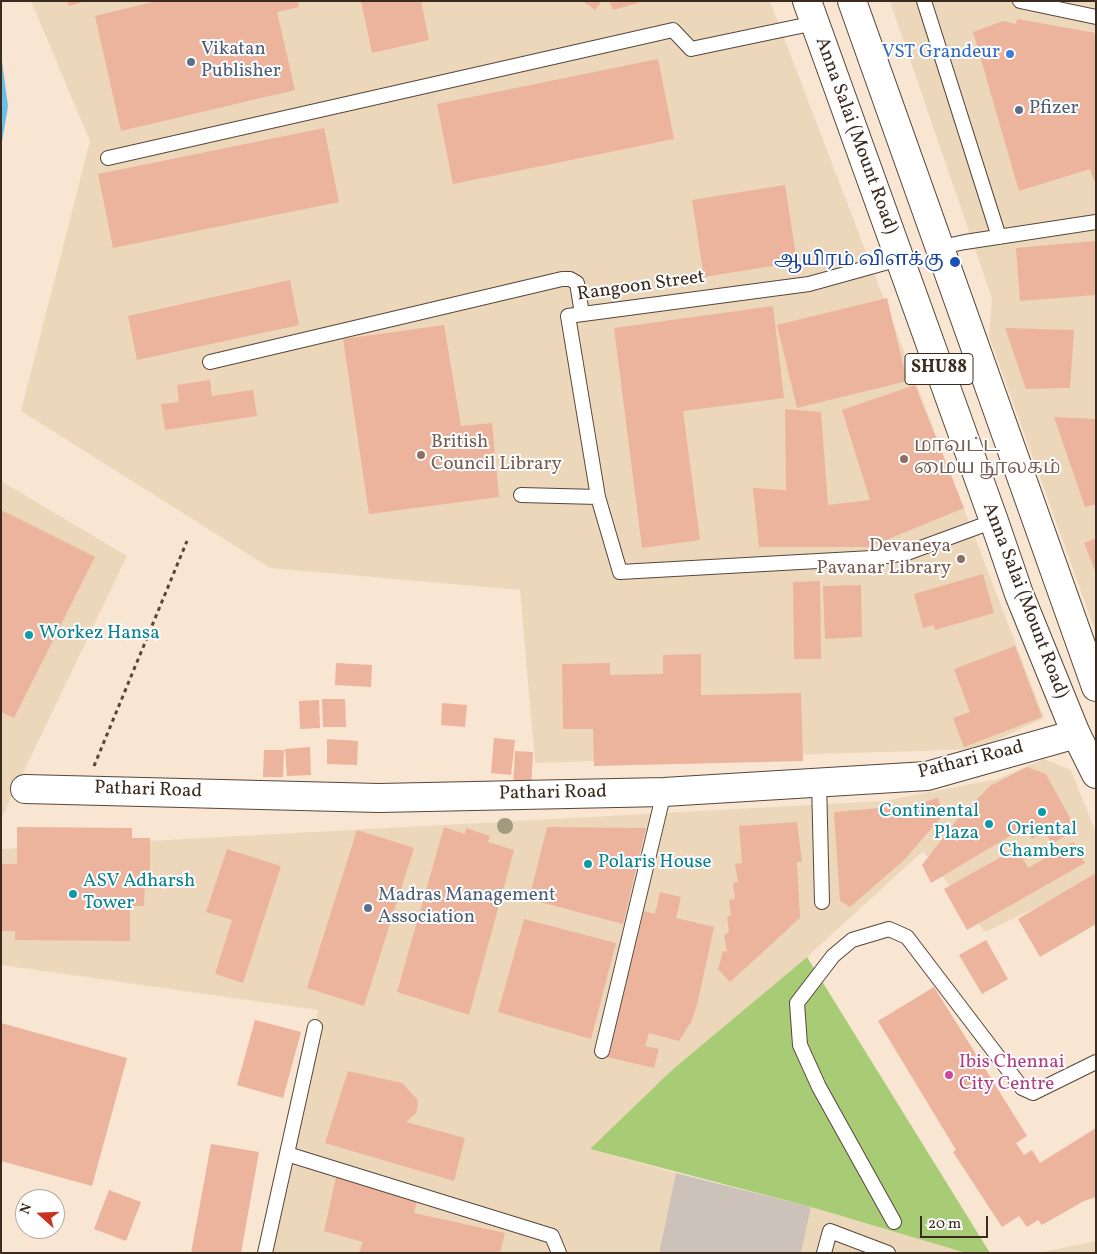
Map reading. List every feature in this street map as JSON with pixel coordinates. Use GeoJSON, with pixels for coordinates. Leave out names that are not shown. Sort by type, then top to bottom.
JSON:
{"type":"FeatureCollection","features":[{"type":"Feature","properties":{"kind":"main road","name":"Anna Salai (Mount Road)"},"geometry":{"type":"LineString","coordinates":[[852,1],[1096,687]]}},
{"type":"Feature","properties":{"kind":"main road","name":"Anna Salai (Mount Road)"},"geometry":{"type":"LineString","coordinates":[[811,12],[1019,594],[1076,734],[1096,774]]}},
{"type":"Feature","properties":{"kind":"main road","name":"Pathari Road"},"geometry":{"type":"LineString","coordinates":[[25,789],[379,798],[664,792],[927,776],[1076,734]]}},
{"type":"Feature","properties":{"kind":"lane"},"geometry":{"type":"LineString","coordinates":[[924,1],[999,237]]}},
{"type":"Feature","properties":{"kind":"lane"},"geometry":{"type":"LineString","coordinates":[[1020,1],[1096,17]]}},
{"type":"Feature","properties":{"kind":"lane"},"geometry":{"type":"LineString","coordinates":[[108,158],[673,30],[691,49],[811,12]]}},
{"type":"Feature","properties":{"kind":"lane"},"geometry":{"type":"LineString","coordinates":[[941,247],[1096,222]]}},
{"type":"Feature","properties":{"kind":"lane","name":"Rangoon Street"},"geometry":{"type":"LineString","coordinates":[[899,259],[809,284],[568,316],[598,497],[620,572],[872,558],[908,553],[994,521]]}},
{"type":"Feature","properties":{"kind":"lane"},"geometry":{"type":"LineString","coordinates":[[210,362],[562,279],[570,279],[577,283],[582,314]]}},
{"type":"Feature","properties":{"kind":"lane"},"geometry":{"type":"LineString","coordinates":[[521,495],[598,497]]}},
{"type":"Feature","properties":{"kind":"lane"},"geometry":{"type":"LineString","coordinates":[[820,782],[822,902]]}},
{"type":"Feature","properties":{"kind":"lane"},"geometry":{"type":"LineString","coordinates":[[602,1051],[664,792]]}},
{"type":"Feature","properties":{"kind":"lane"},"geometry":{"type":"LineString","coordinates":[[894,1222],[819,1087],[800,1046],[797,1003],[833,956],[852,940],[889,929],[907,937],[1022,1088],[1033,1093],[1096,1062]]}},
{"type":"Feature","properties":{"kind":"lane"},"geometry":{"type":"LineString","coordinates":[[265,1253],[315,1027]]}},
{"type":"Feature","properties":{"kind":"lane"},"geometry":{"type":"LineString","coordinates":[[287,1154],[552,1236],[559,1253]]}},
{"type":"Feature","properties":{"kind":"lane"},"geometry":{"type":"LineString","coordinates":[[824,1253],[830,1231],[888,1253]]}},
{"type":"Feature","properties":{"kind":"path"},"geometry":{"type":"LineString","coordinates":[[84,789],[187,541]]}},
{"type":"Feature","properties":{"kind":"shaded area"},"geometry":{"type":"Polygon","coordinates":[[[31,1],[770,1],[1044,718],[977,749],[535,763],[520,590],[270,568],[21,411],[90,141],[31,1]]]}},
{"type":"Feature","properties":{"kind":"shaded area"},"geometry":{"type":"Polygon","coordinates":[[[890,1],[1096,1],[1096,633],[989,336],[992,299],[890,1]]]}},
{"type":"Feature","properties":{"kind":"shaded area"},"geometry":{"type":"Polygon","coordinates":[[[1,481],[127,556],[1,819],[1,481]]]}},
{"type":"Feature","properties":{"kind":"shaded area"},"geometry":{"type":"Polygon","coordinates":[[[1044,759],[1071,770],[1096,833],[1096,879],[985,932],[923,851],[807,957],[672,1070],[590,1149],[676,1173],[659,1253],[270,1253],[318,1010],[1,965],[1,849],[884,801],[997,779],[1044,759]]]}},
{"type":"Feature","properties":{"kind":"shaded area"},"geometry":{"type":"Polygon","coordinates":[[[676,1173],[811,1207],[801,1253],[659,1253],[676,1173]]]}},
{"type":"Feature","properties":{"kind":"shaded area"},"geometry":{"type":"Polygon","coordinates":[[[811,1207],[966,1253],[801,1253],[811,1207]]]}},
{"type":"Feature","properties":{"kind":"shaded area"},"geometry":{"type":"Polygon","coordinates":[[[1096,1241],[1096,1253],[1038,1253],[1096,1241]]]}},
{"type":"Feature","properties":{"kind":"green space"},"geometry":{"type":"Polygon","coordinates":[[[807,957],[990,1253],[966,1253],[811,1207],[590,1149],[672,1070],[807,957]]]}},
{"type":"Feature","properties":{"kind":"water"},"geometry":{"type":"Polygon","coordinates":[[[1,54],[8,106],[1,148],[1,54]]]}},
{"type":"Feature","properties":{"kind":"building"},"geometry":{"type":"Polygon","coordinates":[[[67,1],[83,1],[83,2],[69,6],[67,1]]]}},
{"type":"Feature","properties":{"kind":"building"},"geometry":{"type":"Polygon","coordinates":[[[157,1],[298,1],[299,7],[277,12],[295,90],[121,131],[95,16],[157,1]]]}},
{"type":"Feature","properties":{"kind":"building"},"geometry":{"type":"Polygon","coordinates":[[[361,1],[421,1],[429,40],[372,53],[361,1]]]}},
{"type":"Feature","properties":{"kind":"building"},"geometry":{"type":"Polygon","coordinates":[[[583,1],[602,1],[595,10],[583,1]]]}},
{"type":"Feature","properties":{"kind":"building"},"geometry":{"type":"Polygon","coordinates":[[[609,1],[641,1],[641,2],[613,10],[609,1]]]}},
{"type":"Feature","properties":{"kind":"building"},"geometry":{"type":"Polygon","coordinates":[[[1017,19],[1096,33],[1096,180],[1094,181],[1090,169],[1019,191],[973,32],[1003,21],[1016,24],[1017,19]]]}},
{"type":"Feature","properties":{"kind":"building"},"geometry":{"type":"Polygon","coordinates":[[[658,59],[674,139],[453,184],[437,104],[658,59]]]}},
{"type":"Feature","properties":{"kind":"building"},"geometry":{"type":"Polygon","coordinates":[[[324,128],[339,202],[113,248],[98,174],[324,128]]]}},
{"type":"Feature","properties":{"kind":"building"},"geometry":{"type":"Polygon","coordinates":[[[785,185],[797,262],[704,277],[692,200],[785,185]]]}},
{"type":"Feature","properties":{"kind":"building"},"geometry":{"type":"Polygon","coordinates":[[[1096,241],[1096,295],[1020,301],[1016,248],[1096,241]]]}},
{"type":"Feature","properties":{"kind":"building"},"geometry":{"type":"Polygon","coordinates":[[[290,280],[299,325],[137,360],[128,316],[290,280]]]}},
{"type":"Feature","properties":{"kind":"building"},"geometry":{"type":"Polygon","coordinates":[[[887,298],[907,381],[797,408],[777,325],[887,298]]]}},
{"type":"Feature","properties":{"kind":"building"},"geometry":{"type":"Polygon","coordinates":[[[773,306],[784,398],[683,411],[700,540],[642,548],[614,328],[773,306]]]}},
{"type":"Feature","properties":{"kind":"building"},"geometry":{"type":"Polygon","coordinates":[[[444,325],[461,426],[492,423],[499,497],[369,514],[343,339],[444,325]]]}},
{"type":"Feature","properties":{"kind":"building"},"geometry":{"type":"Polygon","coordinates":[[[1005,328],[1074,330],[1070,388],[1026,389],[1005,328]]]}},
{"type":"Feature","properties":{"kind":"building"},"geometry":{"type":"Polygon","coordinates":[[[210,380],[212,396],[253,390],[257,416],[165,430],[161,404],[179,402],[177,385],[210,380]]]}},
{"type":"Feature","properties":{"kind":"building"},"geometry":{"type":"Polygon","coordinates":[[[915,385],[964,508],[869,547],[759,547],[753,488],[786,490],[785,409],[821,412],[828,505],[870,500],[842,410],[915,385]]]}},
{"type":"Feature","properties":{"kind":"building"},"geometry":{"type":"Polygon","coordinates":[[[1054,417],[1096,419],[1096,504],[1085,507],[1054,417]]]}},
{"type":"Feature","properties":{"kind":"building","name":"Workez Hansa"},"geometry":{"type":"Polygon","coordinates":[[[1,510],[95,557],[14,718],[1,712],[1,510]]]}},
{"type":"Feature","properties":{"kind":"building"},"geometry":{"type":"Polygon","coordinates":[[[1096,538],[1096,573],[1084,543],[1096,538]]]}},
{"type":"Feature","properties":{"kind":"building"},"geometry":{"type":"Polygon","coordinates":[[[983,574],[994,613],[935,630],[934,625],[923,628],[914,594],[983,574]]]}},
{"type":"Feature","properties":{"kind":"building"},"geometry":{"type":"Polygon","coordinates":[[[820,581],[821,659],[794,659],[793,582],[820,581]]]}},
{"type":"Feature","properties":{"kind":"building"},"geometry":{"type":"Polygon","coordinates":[[[861,585],[862,637],[825,639],[823,586],[861,585]]]}},
{"type":"Feature","properties":{"kind":"building"},"geometry":{"type":"Polygon","coordinates":[[[1015,646],[1042,717],[964,747],[953,718],[970,712],[954,669],[1015,646]]]}},
{"type":"Feature","properties":{"kind":"building"},"geometry":{"type":"Polygon","coordinates":[[[701,654],[701,695],[801,693],[803,761],[594,766],[593,729],[563,729],[562,664],[610,663],[610,675],[663,674],[663,655],[701,654]]]}},
{"type":"Feature","properties":{"kind":"building"},"geometry":{"type":"Polygon","coordinates":[[[336,663],[372,665],[371,687],[335,685],[336,663]]]}},
{"type":"Feature","properties":{"kind":"building"},"geometry":{"type":"Polygon","coordinates":[[[322,699],[345,699],[346,727],[323,727],[322,699]]]}},
{"type":"Feature","properties":{"kind":"building"},"geometry":{"type":"Polygon","coordinates":[[[319,700],[320,728],[300,729],[299,701],[319,700]]]}},
{"type":"Feature","properties":{"kind":"building"},"geometry":{"type":"Polygon","coordinates":[[[442,703],[467,705],[465,727],[441,725],[442,703]]]}},
{"type":"Feature","properties":{"kind":"building"},"geometry":{"type":"Polygon","coordinates":[[[494,738],[515,740],[511,775],[491,773],[494,738]]]}},
{"type":"Feature","properties":{"kind":"building"},"geometry":{"type":"Polygon","coordinates":[[[327,739],[358,741],[357,765],[327,764],[327,739]]]}},
{"type":"Feature","properties":{"kind":"building"},"geometry":{"type":"Polygon","coordinates":[[[310,747],[311,775],[287,776],[285,749],[310,747]]]}},
{"type":"Feature","properties":{"kind":"building"},"geometry":{"type":"Polygon","coordinates":[[[264,750],[284,750],[283,777],[263,777],[264,750]]]}},
{"type":"Feature","properties":{"kind":"building"},"geometry":{"type":"Polygon","coordinates":[[[515,751],[533,752],[531,790],[513,789],[515,751]]]}},
{"type":"Feature","properties":{"kind":"building","name":"Continental Plaza"},"geometry":{"type":"Polygon","coordinates":[[[1027,767],[1046,774],[1076,829],[1052,844],[1044,831],[1032,839],[1025,827],[931,883],[922,865],[956,821],[990,786],[1027,767]]]}},
{"type":"Feature","properties":{"kind":"building"},"geometry":{"type":"Polygon","coordinates":[[[938,798],[943,815],[904,860],[850,907],[840,901],[834,812],[914,805],[938,798]]]}},
{"type":"Feature","properties":{"kind":"building"},"geometry":{"type":"Polygon","coordinates":[[[797,822],[802,862],[797,862],[800,918],[730,982],[718,969],[723,951],[727,951],[724,935],[729,932],[727,917],[731,916],[729,900],[735,899],[733,883],[738,882],[735,864],[742,863],[739,826],[797,822]]]}},
{"type":"Feature","properties":{"kind":"building","name":"ASV Adharsh Tower"},"geometry":{"type":"Polygon","coordinates":[[[17,827],[132,828],[132,838],[150,838],[150,881],[145,881],[144,906],[130,906],[130,941],[15,940],[15,931],[1,931],[1,864],[17,864],[17,827]]]}},
{"type":"Feature","properties":{"kind":"building"},"geometry":{"type":"Polygon","coordinates":[[[444,827],[465,834],[466,828],[490,836],[488,842],[514,850],[469,1015],[397,992],[444,827]]]}},
{"type":"Feature","properties":{"kind":"building","name":"Polaris House"},"geometry":{"type":"Polygon","coordinates":[[[547,827],[646,828],[623,924],[529,899],[547,827]]]}},
{"type":"Feature","properties":{"kind":"building"},"geometry":{"type":"Polygon","coordinates":[[[357,830],[414,848],[364,1006],[307,988],[357,830]]]}},
{"type":"Feature","properties":{"kind":"building"},"geometry":{"type":"Polygon","coordinates":[[[1073,842],[1085,863],[967,930],[944,889],[1017,848],[1028,868],[1073,842]]]}},
{"type":"Feature","properties":{"kind":"building"},"geometry":{"type":"Polygon","coordinates":[[[227,849],[281,866],[243,983],[215,974],[232,920],[206,912],[227,849]]]}},
{"type":"Feature","properties":{"kind":"building"},"geometry":{"type":"Polygon","coordinates":[[[1096,873],[1096,924],[1040,957],[1018,919],[1096,873]]]}},
{"type":"Feature","properties":{"kind":"building"},"geometry":{"type":"Polygon","coordinates":[[[660,892],[681,897],[676,918],[714,927],[697,1005],[691,1022],[679,1041],[649,1033],[645,1046],[659,1049],[654,1068],[607,1057],[644,911],[655,914],[660,892]]]}},
{"type":"Feature","properties":{"kind":"building"},"geometry":{"type":"Polygon","coordinates":[[[524,919],[616,943],[591,1039],[498,1012],[524,919]]]}},
{"type":"Feature","properties":{"kind":"building"},"geometry":{"type":"Polygon","coordinates":[[[986,940],[1008,979],[982,994],[959,955],[986,940]]]}},
{"type":"Feature","properties":{"kind":"building","name":"Ibis Chennai City Centre"},"geometry":{"type":"Polygon","coordinates":[[[934,987],[1027,1136],[1016,1143],[1024,1155],[1032,1150],[1040,1163],[1096,1128],[1096,1197],[1084,1201],[1042,1225],[1038,1220],[1027,1227],[1019,1216],[1002,1227],[953,1152],[956,1150],[878,1021],[934,987]]]}},
{"type":"Feature","properties":{"kind":"building"},"geometry":{"type":"Polygon","coordinates":[[[255,1020],[301,1032],[283,1098],[237,1085],[255,1020]]]}},
{"type":"Feature","properties":{"kind":"building"},"geometry":{"type":"Polygon","coordinates":[[[1,1023],[127,1058],[92,1186],[1,1161],[1,1023]]]}},
{"type":"Feature","properties":{"kind":"building"},"geometry":{"type":"Polygon","coordinates":[[[348,1071],[402,1083],[417,1099],[418,1104],[416,1113],[406,1122],[465,1138],[454,1181],[325,1143],[348,1071]]]}},
{"type":"Feature","properties":{"kind":"building"},"geometry":{"type":"Polygon","coordinates":[[[211,1144],[259,1152],[241,1253],[191,1253],[211,1144]]]}},
{"type":"Feature","properties":{"kind":"building"},"geometry":{"type":"Polygon","coordinates":[[[336,1177],[418,1197],[414,1213],[505,1233],[500,1253],[359,1253],[363,1242],[324,1231],[336,1177]]]}},
{"type":"Feature","properties":{"kind":"building"},"geometry":{"type":"Polygon","coordinates":[[[109,1190],[141,1202],[126,1241],[94,1229],[109,1190]]]}},
{"type":"Feature","properties":{"kind":"place","name":"VST Grandeur"},"geometry":{"type":"Point","coordinates":[1010,54]}},
{"type":"Feature","properties":{"kind":"place","name":"Vikatan Publisher"},"geometry":{"type":"Point","coordinates":[191,62]}},
{"type":"Feature","properties":{"kind":"place","name":"Pfizer"},"geometry":{"type":"Point","coordinates":[1019,110]}},
{"type":"Feature","properties":{"kind":"place","name":"ஆயிரம் விளக்கு"},"geometry":{"type":"Point","coordinates":[955,262]}},
{"type":"Feature","properties":{"kind":"place","name":"British Council Library"},"geometry":{"type":"Point","coordinates":[421,455]}},
{"type":"Feature","properties":{"kind":"place","name":"மாவட்ட மைய நூலகம்"},"geometry":{"type":"Point","coordinates":[904,459]}},
{"type":"Feature","properties":{"kind":"place","name":"Devaneya Pavanar Library"},"geometry":{"type":"Point","coordinates":[961,559]}},
{"type":"Feature","properties":{"kind":"place","name":"Workez Hansa"},"geometry":{"type":"Point","coordinates":[29,635]}},
{"type":"Feature","properties":{"kind":"place","name":"Oriental Chambers"},"geometry":{"type":"Point","coordinates":[1042,812]}},
{"type":"Feature","properties":{"kind":"place","name":"Continental Plaza"},"geometry":{"type":"Point","coordinates":[989,824]}},
{"type":"Feature","properties":{"kind":"place","name":"Polaris House"},"geometry":{"type":"Point","coordinates":[588,864]}},
{"type":"Feature","properties":{"kind":"place","name":"ASV Adharsh Tower"},"geometry":{"type":"Point","coordinates":[73,894]}},
{"type":"Feature","properties":{"kind":"place","name":"Madras Management Association"},"geometry":{"type":"Point","coordinates":[368,908]}},
{"type":"Feature","properties":{"kind":"place","name":"Ibis Chennai City Centre"},"geometry":{"type":"Point","coordinates":[949,1075]}}]}
